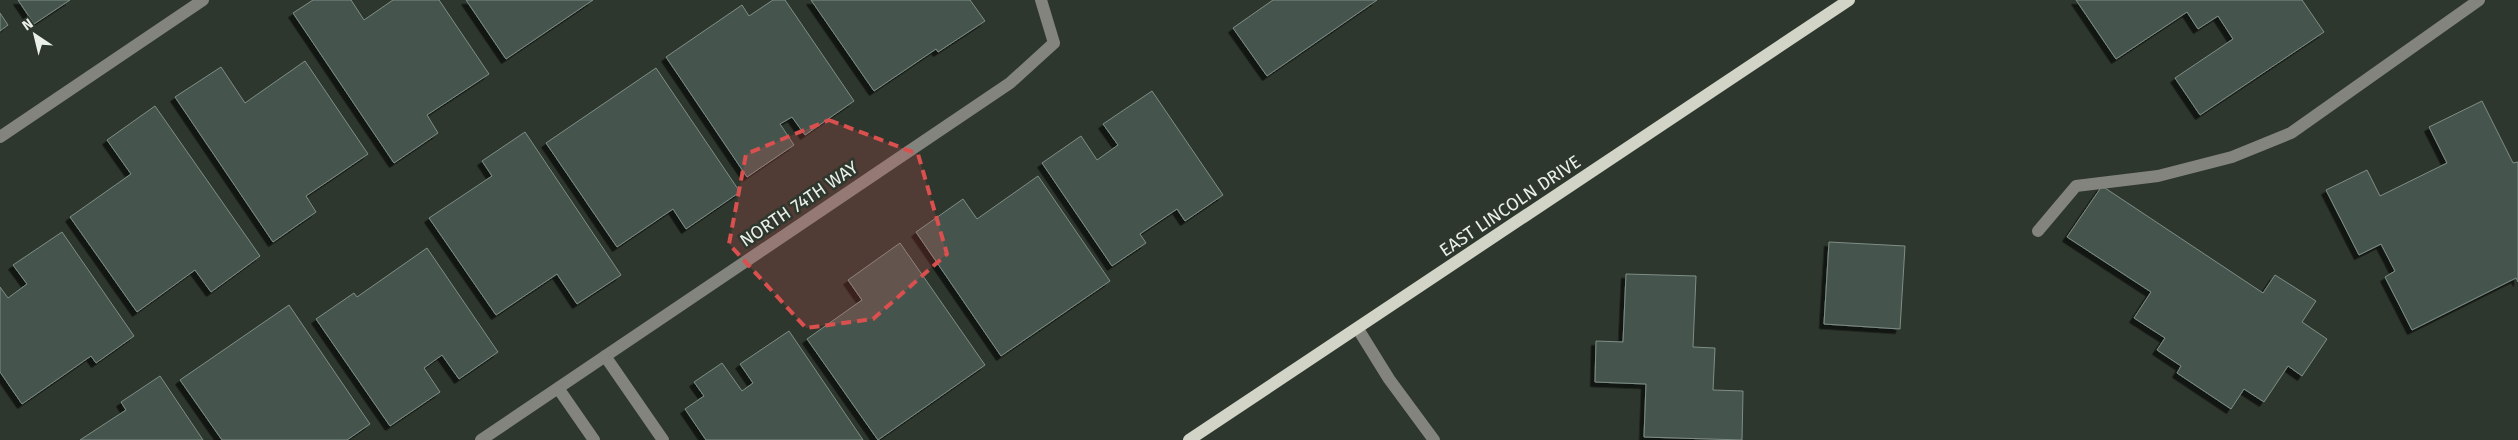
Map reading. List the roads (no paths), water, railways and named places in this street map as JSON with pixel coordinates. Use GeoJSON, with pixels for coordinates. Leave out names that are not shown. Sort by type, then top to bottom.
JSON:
{"type":"FeatureCollection","features":[{"type":"Feature","properties":{"kind":"main road","name":"EAST LINCOLN DRIVE"},"geometry":{"type":"LineString","coordinates":[[1189,440],[1358,329],[1848,0]]}},
{"type":"Feature","properties":{"kind":"street"},"geometry":{"type":"LineString","coordinates":[[0,137],[203,0]]}},
{"type":"Feature","properties":{"kind":"street","name":"NORTH 74TH WAY"},"geometry":{"type":"LineString","coordinates":[[606,356],[1010,83],[1054,44],[1042,0]]}},
{"type":"Feature","properties":{"kind":"street"},"geometry":{"type":"LineString","coordinates":[[2038,231],[2076,186],[2158,176],[2232,157],[2291,133],[2479,0]]}},
{"type":"Feature","properties":{"kind":"street"},"geometry":{"type":"LineString","coordinates":[[1358,329],[1389,379],[1434,440]]}},
{"type":"Feature","properties":{"kind":"street"},"geometry":{"type":"LineString","coordinates":[[481,440],[606,356],[663,440]]}},
{"type":"Feature","properties":{"kind":"street"},"geometry":{"type":"LineString","coordinates":[[558,388],[594,440]]}}]}
